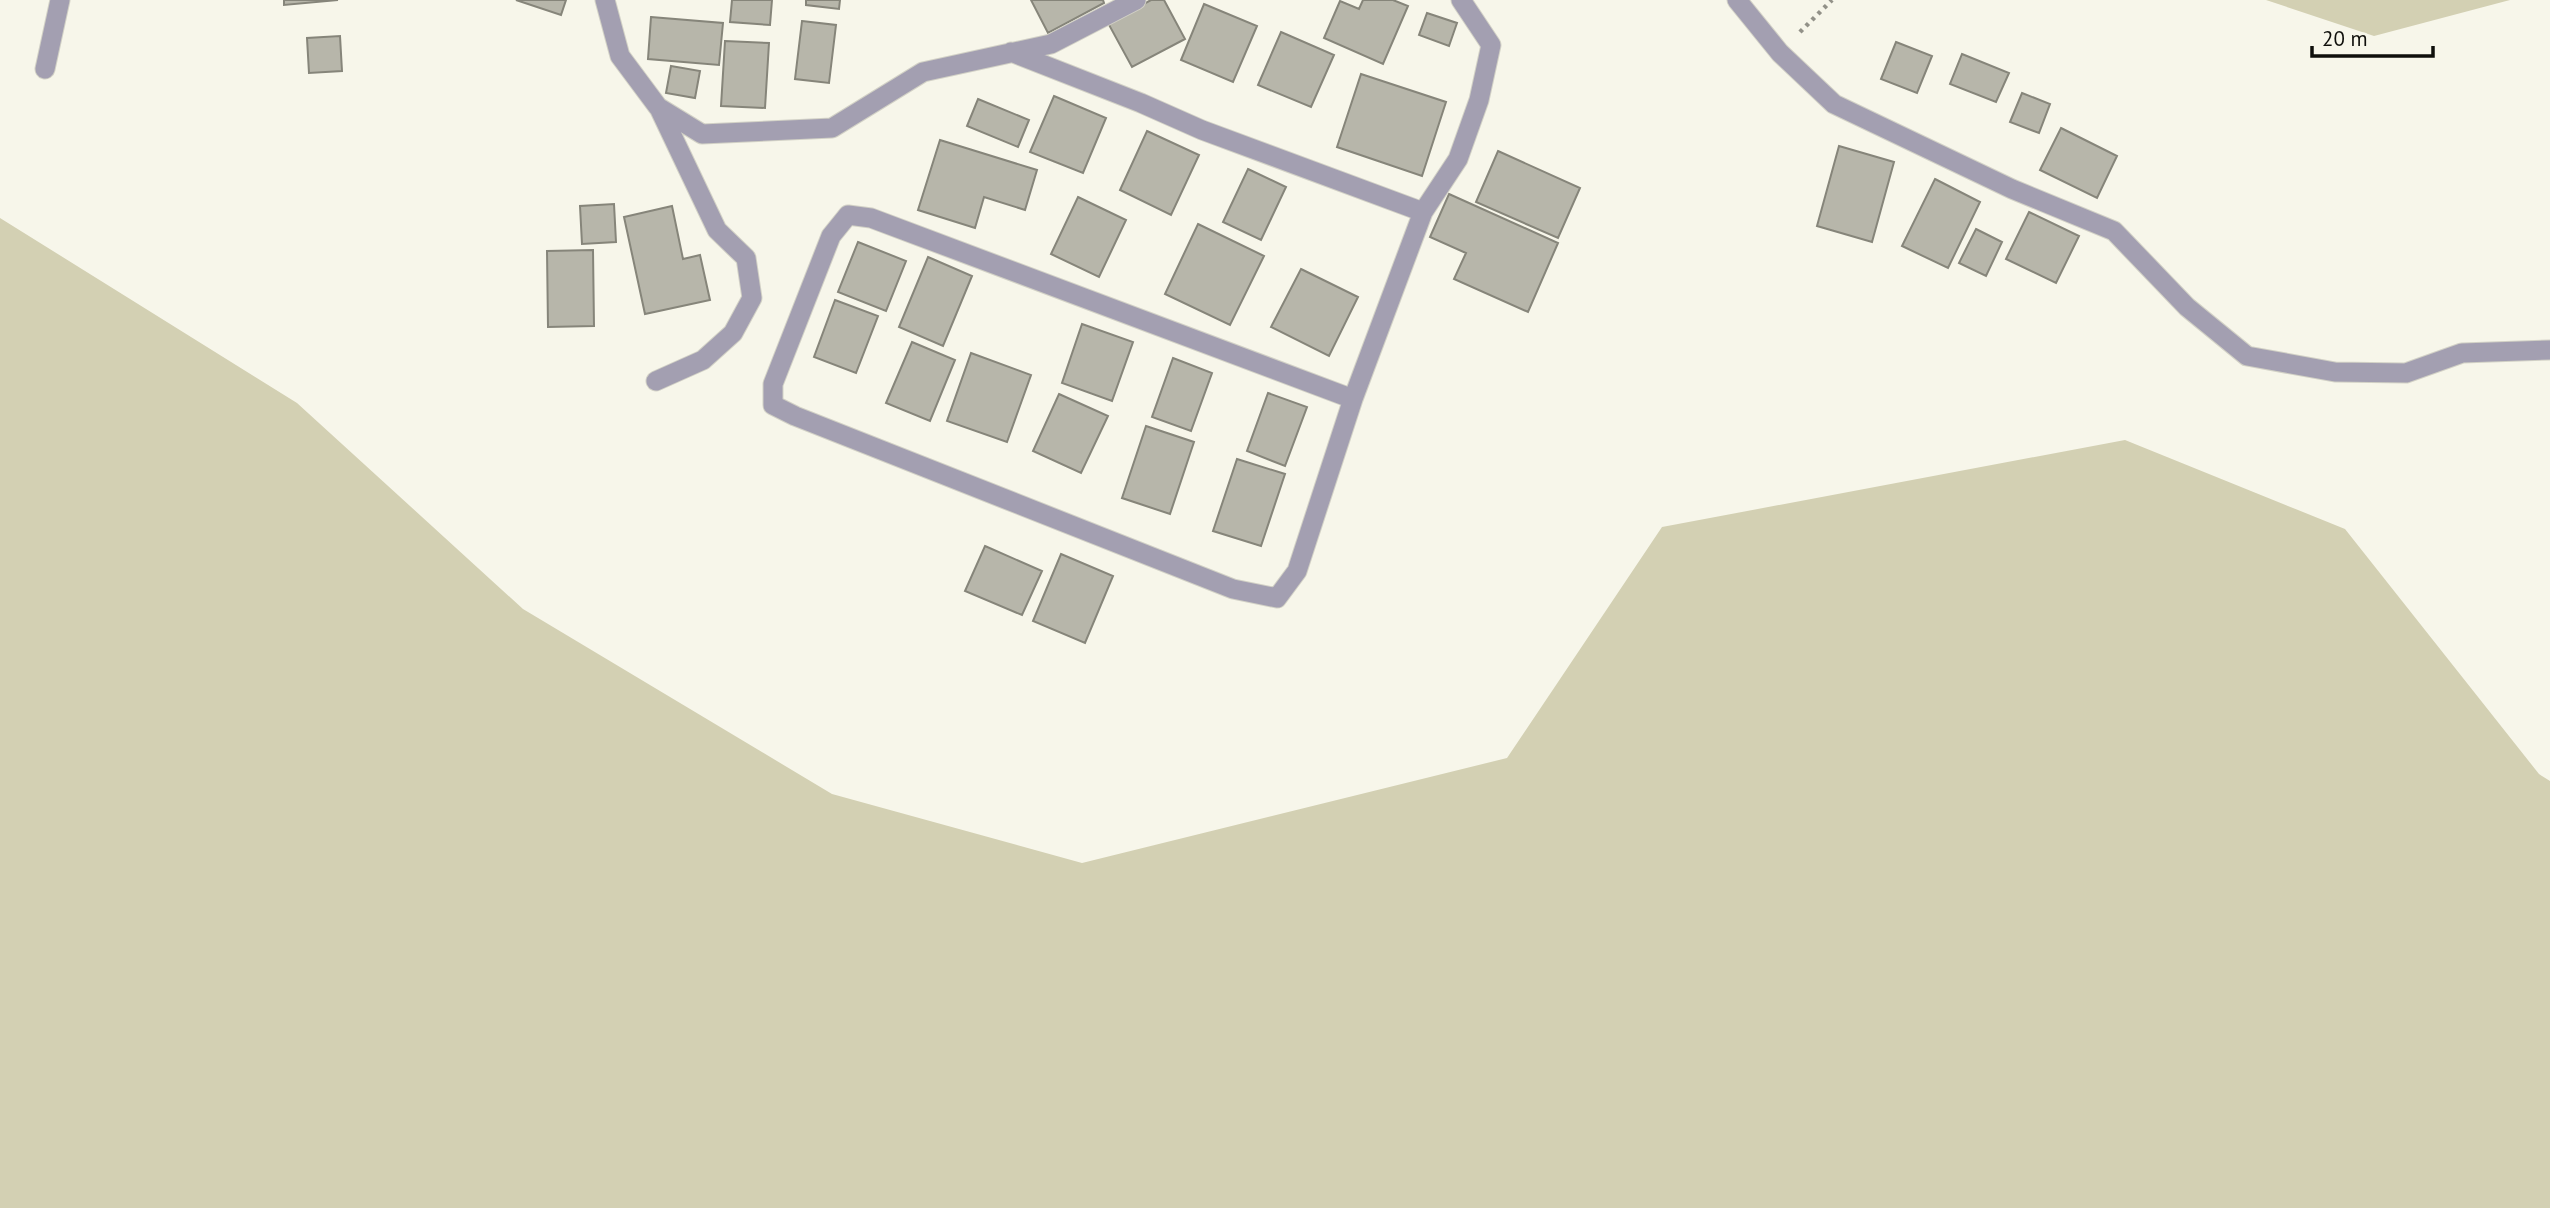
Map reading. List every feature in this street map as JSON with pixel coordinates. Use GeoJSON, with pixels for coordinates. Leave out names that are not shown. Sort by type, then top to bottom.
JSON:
{"type":"FeatureCollection","features":[{"type":"Feature","properties":{"kind":"street"},"geometry":{"type":"LineString","coordinates":[[45,69],[60,0]]}},
{"type":"Feature","properties":{"kind":"street"},"geometry":{"type":"LineString","coordinates":[[605,0],[620,56],[658,107],[717,230],[746,257],[752,298],[733,333],[703,360],[656,381]]}},
{"type":"Feature","properties":{"kind":"street"},"geometry":{"type":"LineString","coordinates":[[658,107],[702,135],[832,128],[923,72],[1051,44],[1136,0]]}},
{"type":"Feature","properties":{"kind":"street"},"geometry":{"type":"LineString","coordinates":[[1353,399],[871,218],[848,215],[831,236],[773,384],[773,405],[795,416],[1233,589],[1277,598],[1297,571],[1353,399],[1423,212],[1458,159],[1479,100],[1491,45],[1461,0]]}},
{"type":"Feature","properties":{"kind":"street"},"geometry":{"type":"LineString","coordinates":[[1737,0],[1780,53],[1834,104],[2012,189],[2114,231],[2187,307],[2247,356],[2335,372],[2406,373],[2462,353],[2550,350]]}},
{"type":"Feature","properties":{"kind":"street"},"geometry":{"type":"LineString","coordinates":[[1010,52],[1142,103],[1202,130],[1423,212]]}},
{"type":"Feature","properties":{"kind":"path"},"geometry":{"type":"LineString","coordinates":[[1780,53],[1832,0]]}},
{"type":"Feature","properties":{"kind":"shaded area"},"geometry":{"type":"Polygon","coordinates":[[[2266,0],[2510,0],[2374,36],[2266,0]]]}},
{"type":"Feature","properties":{"kind":"shaded area"},"geometry":{"type":"Polygon","coordinates":[[[0,218],[297,403],[523,609],[832,794],[1082,863],[1507,758],[1662,527],[2125,440],[2345,529],[2539,774],[2550,781],[2550,1208],[0,1208],[0,218]]]}},
{"type":"Feature","properties":{"kind":"building"},"geometry":{"type":"Polygon","coordinates":[[[284,0],[338,0],[284,5],[284,0]]]}},
{"type":"Feature","properties":{"kind":"building"},"geometry":{"type":"Polygon","coordinates":[[[516,0],[566,0],[561,15],[516,0]]]}},
{"type":"Feature","properties":{"kind":"building"},"geometry":{"type":"Polygon","coordinates":[[[732,0],[772,0],[770,25],[730,22],[732,0]]]}},
{"type":"Feature","properties":{"kind":"building"},"geometry":{"type":"Polygon","coordinates":[[[806,0],[840,0],[839,9],[806,5],[806,0]]]}},
{"type":"Feature","properties":{"kind":"building"},"geometry":{"type":"Polygon","coordinates":[[[1031,0],[1103,0],[1104,3],[1048,33],[1031,0]]]}},
{"type":"Feature","properties":{"kind":"building"},"geometry":{"type":"Polygon","coordinates":[[[1151,0],[1164,0],[1185,39],[1132,67],[1108,23],[1151,0]]]}},
{"type":"Feature","properties":{"kind":"building"},"geometry":{"type":"Polygon","coordinates":[[[1363,0],[1393,0],[1408,6],[1383,64],[1324,38],[1340,1],[1359,9],[1363,0]]]}},
{"type":"Feature","properties":{"kind":"building"},"geometry":{"type":"Polygon","coordinates":[[[1204,4],[1257,26],[1233,82],[1181,60],[1204,4]]]}},
{"type":"Feature","properties":{"kind":"building"},"geometry":{"type":"Polygon","coordinates":[[[1427,13],[1457,23],[1449,46],[1419,35],[1427,13]]]}},
{"type":"Feature","properties":{"kind":"building"},"geometry":{"type":"Polygon","coordinates":[[[651,17],[723,23],[719,65],[648,59],[651,17]]]}},
{"type":"Feature","properties":{"kind":"building"},"geometry":{"type":"Polygon","coordinates":[[[802,21],[836,25],[829,83],[795,79],[802,21]]]}},
{"type":"Feature","properties":{"kind":"building"},"geometry":{"type":"Polygon","coordinates":[[[1281,32],[1334,55],[1311,107],[1258,85],[1281,32]]]}},
{"type":"Feature","properties":{"kind":"building"},"geometry":{"type":"Polygon","coordinates":[[[340,36],[342,71],[309,73],[307,38],[340,36]]]}},
{"type":"Feature","properties":{"kind":"building"},"geometry":{"type":"Polygon","coordinates":[[[725,41],[769,43],[765,108],[721,106],[725,41]]]}},
{"type":"Feature","properties":{"kind":"building"},"geometry":{"type":"Polygon","coordinates":[[[1896,42],[1932,56],[1917,93],[1881,79],[1896,42]]]}},
{"type":"Feature","properties":{"kind":"building"},"geometry":{"type":"Polygon","coordinates":[[[1962,54],[2009,73],[1996,102],[1950,84],[1962,54]]]}},
{"type":"Feature","properties":{"kind":"building"},"geometry":{"type":"Polygon","coordinates":[[[671,66],[700,71],[695,98],[666,93],[671,66]]]}},
{"type":"Feature","properties":{"kind":"building"},"geometry":{"type":"Polygon","coordinates":[[[1361,74],[1446,102],[1422,176],[1337,147],[1361,74]]]}},
{"type":"Feature","properties":{"kind":"building"},"geometry":{"type":"Polygon","coordinates":[[[2022,93],[2050,104],[2039,133],[2010,122],[2022,93]]]}},
{"type":"Feature","properties":{"kind":"building"},"geometry":{"type":"Polygon","coordinates":[[[1054,96],[1106,118],[1083,173],[1030,152],[1054,96]]]}},
{"type":"Feature","properties":{"kind":"building"},"geometry":{"type":"Polygon","coordinates":[[[978,99],[1029,120],[1018,147],[967,126],[978,99]]]}},
{"type":"Feature","properties":{"kind":"building"},"geometry":{"type":"Polygon","coordinates":[[[2061,128],[2117,156],[2097,198],[2040,170],[2061,128]]]}},
{"type":"Feature","properties":{"kind":"building"},"geometry":{"type":"Polygon","coordinates":[[[1147,131],[1199,155],[1171,215],[1120,190],[1147,131]]]}},
{"type":"Feature","properties":{"kind":"building"},"geometry":{"type":"Polygon","coordinates":[[[940,140],[1037,170],[1025,210],[984,197],[975,228],[918,210],[940,140]]]}},
{"type":"Feature","properties":{"kind":"building"},"geometry":{"type":"Polygon","coordinates":[[[1839,146],[1894,162],[1872,242],[1817,226],[1839,146]]]}},
{"type":"Feature","properties":{"kind":"building"},"geometry":{"type":"Polygon","coordinates":[[[1498,151],[1580,188],[1558,238],[1476,202],[1498,151]]]}},
{"type":"Feature","properties":{"kind":"building"},"geometry":{"type":"Polygon","coordinates":[[[1248,169],[1286,187],[1261,240],[1223,222],[1248,169]]]}},
{"type":"Feature","properties":{"kind":"building"},"geometry":{"type":"Polygon","coordinates":[[[1935,179],[1980,202],[1948,268],[1902,246],[1935,179]]]}},
{"type":"Feature","properties":{"kind":"building"},"geometry":{"type":"Polygon","coordinates":[[[1449,194],[1558,243],[1528,312],[1454,279],[1466,253],[1430,237],[1449,194]]]}},
{"type":"Feature","properties":{"kind":"building"},"geometry":{"type":"Polygon","coordinates":[[[1078,197],[1126,220],[1099,277],[1051,254],[1078,197]]]}},
{"type":"Feature","properties":{"kind":"building"},"geometry":{"type":"Polygon","coordinates":[[[614,204],[616,242],[582,244],[580,206],[614,204]]]}},
{"type":"Feature","properties":{"kind":"building"},"geometry":{"type":"Polygon","coordinates":[[[672,206],[683,259],[700,255],[710,300],[645,314],[624,217],[672,206]]]}},
{"type":"Feature","properties":{"kind":"building"},"geometry":{"type":"Polygon","coordinates":[[[2029,212],[2079,236],[2056,283],[2006,259],[2029,212]]]}},
{"type":"Feature","properties":{"kind":"building"},"geometry":{"type":"Polygon","coordinates":[[[1198,224],[1264,256],[1230,325],[1165,294],[1198,224]]]}},
{"type":"Feature","properties":{"kind":"building"},"geometry":{"type":"Polygon","coordinates":[[[1976,229],[2002,242],[1986,276],[1959,263],[1976,229]]]}},
{"type":"Feature","properties":{"kind":"building"},"geometry":{"type":"Polygon","coordinates":[[[858,242],[906,261],[886,311],[838,292],[858,242]]]}},
{"type":"Feature","properties":{"kind":"building"},"geometry":{"type":"Polygon","coordinates":[[[593,250],[594,326],[548,327],[547,251],[593,250]]]}},
{"type":"Feature","properties":{"kind":"building"},"geometry":{"type":"Polygon","coordinates":[[[928,257],[972,276],[943,346],[899,327],[928,257]]]}},
{"type":"Feature","properties":{"kind":"building"},"geometry":{"type":"Polygon","coordinates":[[[1301,269],[1358,297],[1329,356],[1271,327],[1301,269]]]}},
{"type":"Feature","properties":{"kind":"building"},"geometry":{"type":"Polygon","coordinates":[[[835,300],[878,316],[856,373],[814,357],[835,300]]]}},
{"type":"Feature","properties":{"kind":"building"},"geometry":{"type":"Polygon","coordinates":[[[1082,324],[1133,342],[1112,401],[1062,383],[1082,324]]]}},
{"type":"Feature","properties":{"kind":"building"},"geometry":{"type":"Polygon","coordinates":[[[912,342],[955,360],[930,421],[886,403],[912,342]]]}},
{"type":"Feature","properties":{"kind":"building"},"geometry":{"type":"Polygon","coordinates":[[[971,353],[1031,375],[1007,442],[947,421],[971,353]]]}},
{"type":"Feature","properties":{"kind":"building"},"geometry":{"type":"Polygon","coordinates":[[[1173,358],[1212,373],[1191,431],[1152,417],[1173,358]]]}},
{"type":"Feature","properties":{"kind":"building"},"geometry":{"type":"Polygon","coordinates":[[[1268,393],[1307,407],[1285,466],[1247,451],[1268,393]]]}},
{"type":"Feature","properties":{"kind":"building"},"geometry":{"type":"Polygon","coordinates":[[[1059,394],[1108,416],[1081,473],[1033,451],[1059,394]]]}},
{"type":"Feature","properties":{"kind":"building"},"geometry":{"type":"Polygon","coordinates":[[[1146,426],[1194,442],[1170,514],[1122,498],[1146,426]]]}},
{"type":"Feature","properties":{"kind":"building"},"geometry":{"type":"Polygon","coordinates":[[[1237,459],[1285,474],[1261,546],[1213,531],[1237,459]]]}},
{"type":"Feature","properties":{"kind":"building"},"geometry":{"type":"Polygon","coordinates":[[[985,546],[1042,571],[1022,615],[965,591],[985,546]]]}},
{"type":"Feature","properties":{"kind":"building"},"geometry":{"type":"Polygon","coordinates":[[[1061,554],[1113,576],[1085,643],[1033,621],[1061,554]]]}}]}
